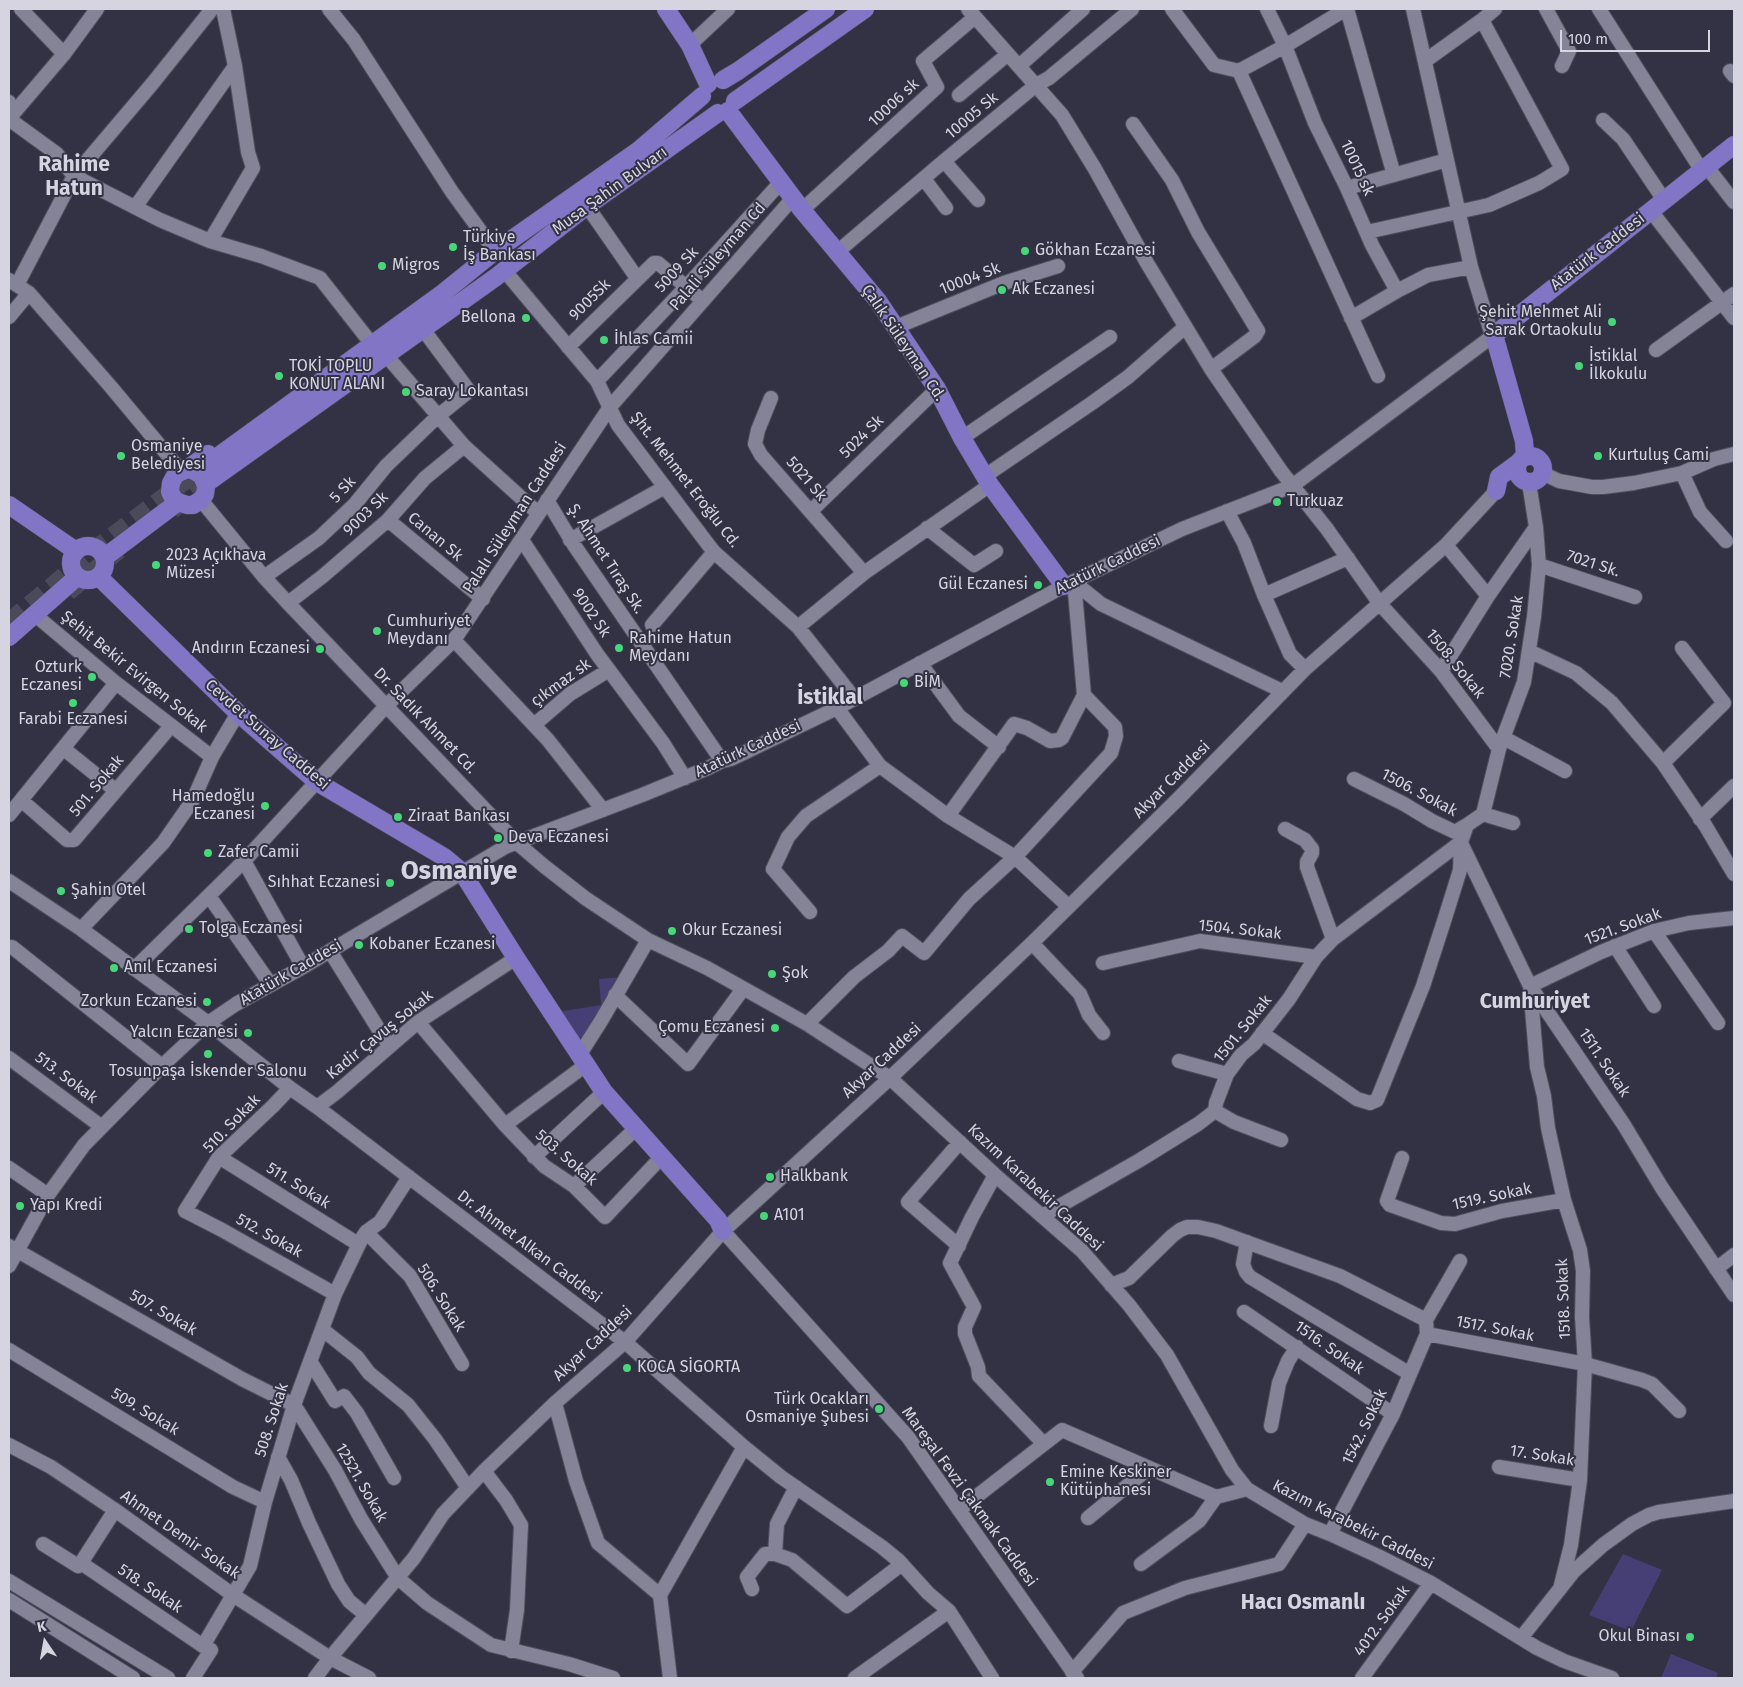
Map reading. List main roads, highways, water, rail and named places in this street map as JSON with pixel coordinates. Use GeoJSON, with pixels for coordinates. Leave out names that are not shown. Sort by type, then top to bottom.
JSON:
{"type":"FeatureCollection","features":[{"type":"Feature","properties":{"kind":"main road"},"geometry":{"type":"LineString","coordinates":[[666,9],[713,85]]}},
{"type":"Feature","properties":{"kind":"main road"},"geometry":{"type":"LineString","coordinates":[[674,9],[707,64],[713,85],[706,108],[727,108],[735,90],[732,86],[713,85]]}},
{"type":"Feature","properties":{"kind":"main road","name":"Musa Şahin Bulvarı"},"geometry":{"type":"LineString","coordinates":[[195,472],[443,293],[488,257],[639,150],[713,85],[826,9]]}},
{"type":"Feature","properties":{"kind":"main road","name":"Musa Şahin Bulvarı"},"geometry":{"type":"LineString","coordinates":[[195,472],[500,273],[587,206],[865,9]]}},
{"type":"Feature","properties":{"kind":"main road","name":"Çalık Süleyman Cd."},"geometry":{"type":"LineString","coordinates":[[727,108],[798,204],[878,301],[937,389],[962,438],[987,480],[1071,583]]}},
{"type":"Feature","properties":{"kind":"main road","name":"Atatürk Caddesi"},"geometry":{"type":"LineString","coordinates":[[1496,491],[1529,465],[1494,335],[1734,145]]}},
{"type":"Feature","properties":{"kind":"main road"},"geometry":{"type":"LineString","coordinates":[[175,499],[170,483],[176,474],[195,472],[367,338],[440,285],[488,257]]}},
{"type":"Feature","properties":{"kind":"main road"},"geometry":{"type":"LineString","coordinates":[[175,499],[190,505],[201,500],[460,312],[500,273]]}},
{"type":"Feature","properties":{"kind":"main road"},"geometry":{"type":"LineString","coordinates":[[195,472],[204,480],[206,491],[201,500]]}},
{"type":"Feature","properties":{"kind":"main road"},"geometry":{"type":"LineString","coordinates":[[102,554],[175,499]]}},
{"type":"Feature","properties":{"kind":"main road"},"geometry":{"type":"LineString","coordinates":[[9,505],[74,564],[88,580],[99,577],[105,567],[102,554],[89,546],[81,547],[74,564],[34,614],[9,637]]}},
{"type":"Feature","properties":{"kind":"main road"},"geometry":{"type":"LineString","coordinates":[[9,519],[74,564]]}},
{"type":"Feature","properties":{"kind":"main road"},"geometry":{"type":"LineString","coordinates":[[9,629],[74,564]]}},
{"type":"Feature","properties":{"kind":"main road","name":"Cevdet Sunay Caddesi"},"geometry":{"type":"LineString","coordinates":[[99,577],[238,713],[317,782],[444,857],[462,872],[604,1092]]}},
{"type":"Feature","properties":{"kind":"main road"},"geometry":{"type":"LineString","coordinates":[[604,1092],[718,1220],[724,1231],[712,1227],[604,1108],[604,1092]]}},
{"type":"Feature","properties":{"kind":"tunnel"},"geometry":{"type":"LineString","coordinates":[[9,622],[102,544],[202,468]]}},
{"type":"Feature","properties":{"kind":"tunnel"},"geometry":{"type":"LineString","coordinates":[[172,510],[211,480]]}},
{"type":"Feature","properties":{"kind":"tunnel"},"geometry":{"type":"LineString","coordinates":[[68,592],[119,550]]}},
{"type":"Feature","properties":{"kind":"place","name":"Türkiye İş Bankası"},"geometry":{"type":"Point","coordinates":[453,247]}},
{"type":"Feature","properties":{"kind":"place","name":"Gökhan Eczanesi"},"geometry":{"type":"Point","coordinates":[1025,251]}},
{"type":"Feature","properties":{"kind":"place","name":"Migros"},"geometry":{"type":"Point","coordinates":[382,266]}},
{"type":"Feature","properties":{"kind":"place","name":"Ak Eczanesi"},"geometry":{"type":"Point","coordinates":[1002,290]}},
{"type":"Feature","properties":{"kind":"place","name":"Bellona"},"geometry":{"type":"Point","coordinates":[526,318]}},
{"type":"Feature","properties":{"kind":"place","name":"Şehit Mehmet Ali Sarak Ortaokulu"},"geometry":{"type":"Point","coordinates":[1612,322]}},
{"type":"Feature","properties":{"kind":"place","name":"İhlas Camii"},"geometry":{"type":"Point","coordinates":[604,340]}},
{"type":"Feature","properties":{"kind":"place","name":"İstiklal İlkokulu"},"geometry":{"type":"Point","coordinates":[1579,366]}},
{"type":"Feature","properties":{"kind":"place","name":"TOKİ TOPLU KONUT ALANI"},"geometry":{"type":"Point","coordinates":[279,376]}},
{"type":"Feature","properties":{"kind":"place","name":"Saray Lokantası"},"geometry":{"type":"Point","coordinates":[406,392]}},
{"type":"Feature","properties":{"kind":"place","name":"Osmaniye Belediyesi"},"geometry":{"type":"Point","coordinates":[121,456]}},
{"type":"Feature","properties":{"kind":"place","name":"Kurtuluş Cami"},"geometry":{"type":"Point","coordinates":[1598,456]}},
{"type":"Feature","properties":{"kind":"place","name":"Turkuaz"},"geometry":{"type":"Point","coordinates":[1277,502]}},
{"type":"Feature","properties":{"kind":"place","name":"2023 Açıkhava Müzesi"},"geometry":{"type":"Point","coordinates":[156,565]}},
{"type":"Feature","properties":{"kind":"place","name":"Gül Eczanesi"},"geometry":{"type":"Point","coordinates":[1038,585]}},
{"type":"Feature","properties":{"kind":"place","name":"Cumhuriyet Meydanı"},"geometry":{"type":"Point","coordinates":[377,631]}},
{"type":"Feature","properties":{"kind":"place","name":"Rahime Hatun Meydanı"},"geometry":{"type":"Point","coordinates":[619,648]}},
{"type":"Feature","properties":{"kind":"place","name":"Andırın Eczanesi"},"geometry":{"type":"Point","coordinates":[320,649]}},
{"type":"Feature","properties":{"kind":"place","name":"Ozturk Eczanesi"},"geometry":{"type":"Point","coordinates":[92,677]}},
{"type":"Feature","properties":{"kind":"place","name":"BİM"},"geometry":{"type":"Point","coordinates":[904,683]}},
{"type":"Feature","properties":{"kind":"place","name":"Farabi Eczanesi"},"geometry":{"type":"Point","coordinates":[73,703]}},
{"type":"Feature","properties":{"kind":"place","name":"Hamedoğlu Eczanesi"},"geometry":{"type":"Point","coordinates":[265,806]}},
{"type":"Feature","properties":{"kind":"place","name":"Ziraat Bankası"},"geometry":{"type":"Point","coordinates":[398,817]}},
{"type":"Feature","properties":{"kind":"place","name":"Deva Eczanesi"},"geometry":{"type":"Point","coordinates":[498,838]}},
{"type":"Feature","properties":{"kind":"place","name":"Zafer Camii"},"geometry":{"type":"Point","coordinates":[208,853]}},
{"type":"Feature","properties":{"kind":"place","name":"Sıhhat Eczanesi"},"geometry":{"type":"Point","coordinates":[390,883]}},
{"type":"Feature","properties":{"kind":"place","name":"Şahin Otel"},"geometry":{"type":"Point","coordinates":[61,891]}},
{"type":"Feature","properties":{"kind":"place","name":"Tolga Eczanesi"},"geometry":{"type":"Point","coordinates":[189,929]}},
{"type":"Feature","properties":{"kind":"place","name":"Okur Eczanesi"},"geometry":{"type":"Point","coordinates":[672,931]}},
{"type":"Feature","properties":{"kind":"place","name":"Kobaner Eczanesi"},"geometry":{"type":"Point","coordinates":[359,945]}},
{"type":"Feature","properties":{"kind":"place","name":"Anıl Eczanesi"},"geometry":{"type":"Point","coordinates":[114,968]}},
{"type":"Feature","properties":{"kind":"place","name":"Şok"},"geometry":{"type":"Point","coordinates":[772,974]}},
{"type":"Feature","properties":{"kind":"place","name":"Zorkun Eczanesi"},"geometry":{"type":"Point","coordinates":[207,1002]}},
{"type":"Feature","properties":{"kind":"place","name":"Çomu Eczanesi"},"geometry":{"type":"Point","coordinates":[775,1028]}},
{"type":"Feature","properties":{"kind":"place","name":"Yalcın Eczanesi"},"geometry":{"type":"Point","coordinates":[248,1033]}},
{"type":"Feature","properties":{"kind":"place","name":"Tosunpaşa İskender Salonu"},"geometry":{"type":"Point","coordinates":[208,1054]}},
{"type":"Feature","properties":{"kind":"place","name":"Halkbank"},"geometry":{"type":"Point","coordinates":[770,1177]}},
{"type":"Feature","properties":{"kind":"place","name":"Yapı Kredi"},"geometry":{"type":"Point","coordinates":[20,1206]}},
{"type":"Feature","properties":{"kind":"place","name":"A101"},"geometry":{"type":"Point","coordinates":[764,1216]}},
{"type":"Feature","properties":{"kind":"place","name":"KOCA SİGORTA"},"geometry":{"type":"Point","coordinates":[627,1368]}},
{"type":"Feature","properties":{"kind":"place","name":"Türk Ocakları Osmaniye Şubesi"},"geometry":{"type":"Point","coordinates":[879,1409]}},
{"type":"Feature","properties":{"kind":"place","name":"Emine Keskiner Kütüphanesi"},"geometry":{"type":"Point","coordinates":[1050,1482]}},
{"type":"Feature","properties":{"kind":"place","name":"Okul Binası"},"geometry":{"type":"Point","coordinates":[1690,1637]}},
{"type":"Feature","properties":{"kind":"district","name":"Rahime Hatun"},"geometry":{"type":"Point","coordinates":[74,177]}},
{"type":"Feature","properties":{"kind":"district","name":"İstiklal"},"geometry":{"type":"Point","coordinates":[830,698]}},
{"type":"Feature","properties":{"kind":"district","name":"Osmaniye"},"geometry":{"type":"Point","coordinates":[459,872]}},
{"type":"Feature","properties":{"kind":"district","name":"Cumhuriyet"},"geometry":{"type":"Point","coordinates":[1535,1002]}},
{"type":"Feature","properties":{"kind":"district","name":"Hacı Osmanlı"},"geometry":{"type":"Point","coordinates":[1303,1603]}}]}
